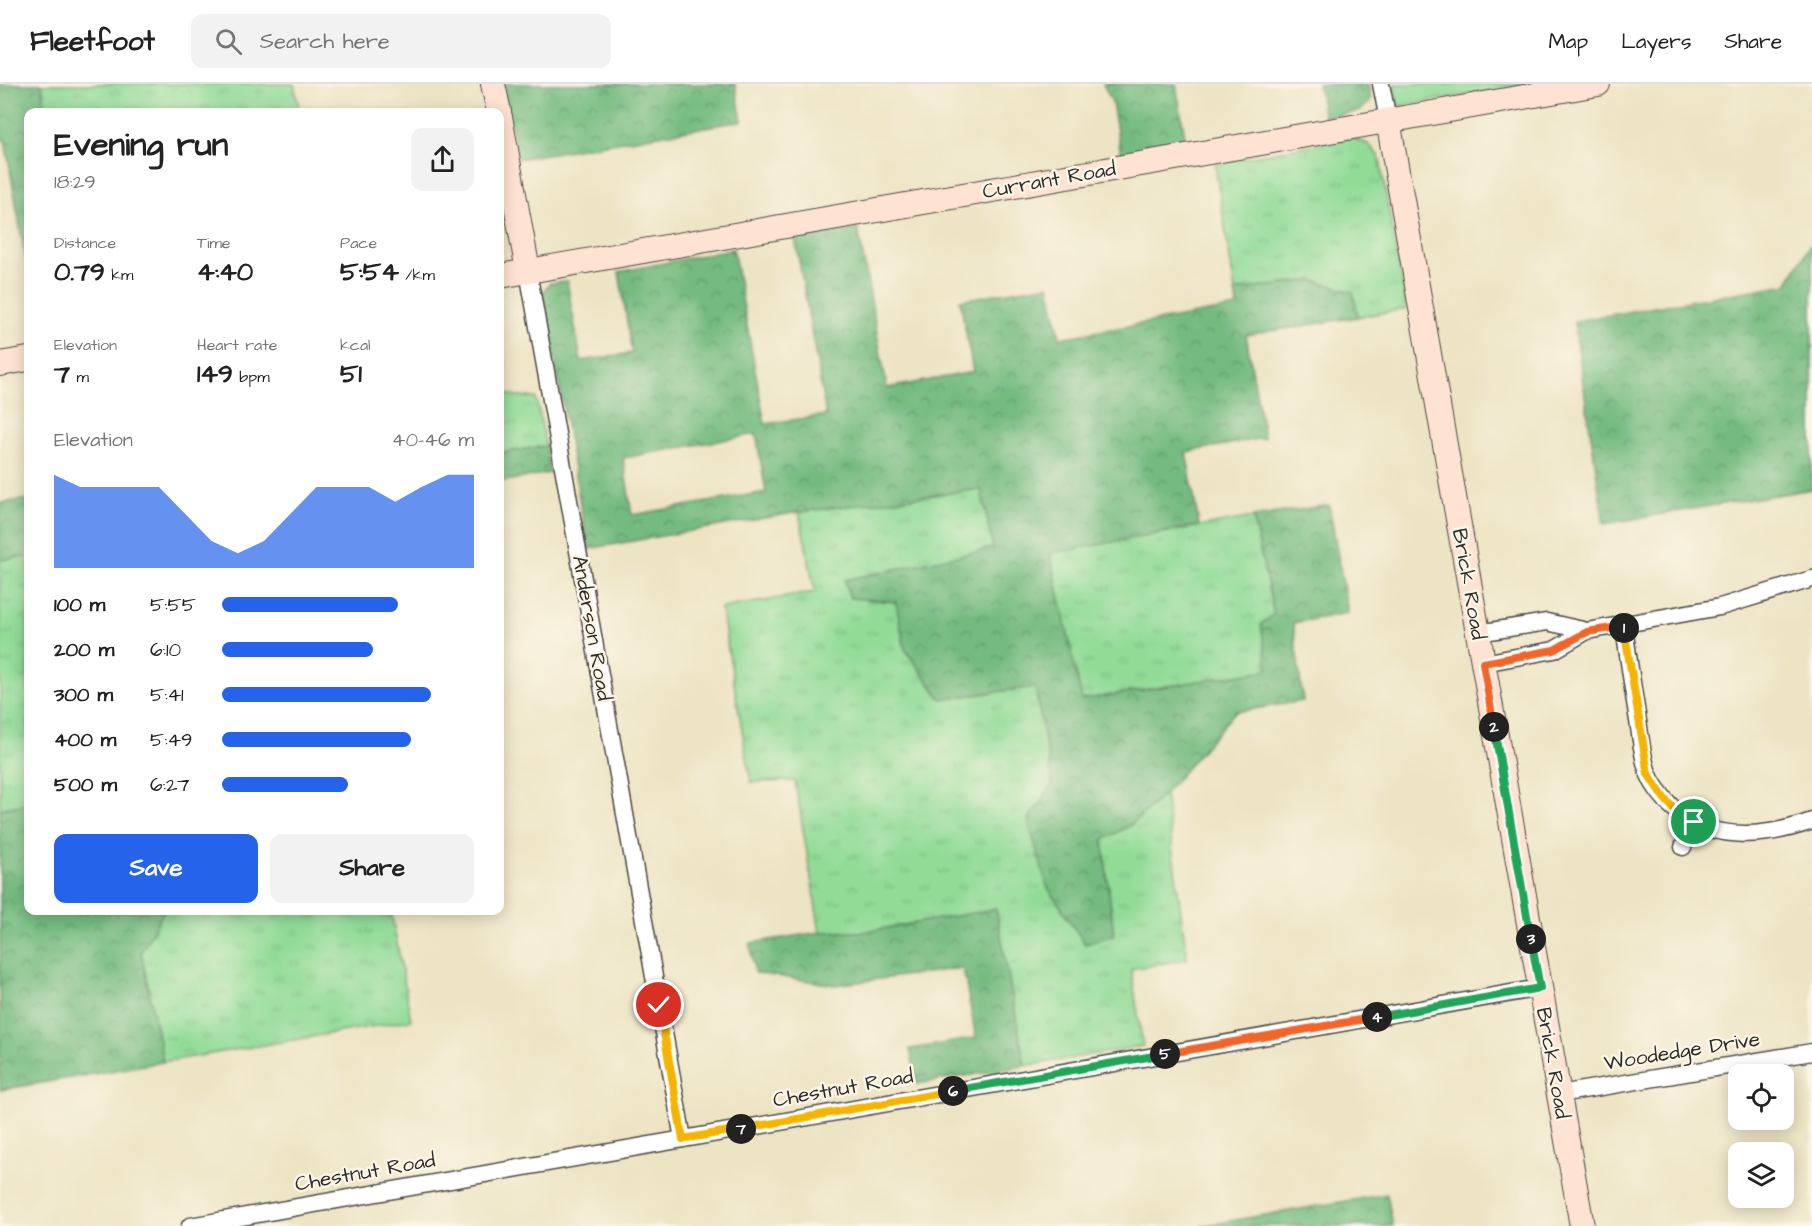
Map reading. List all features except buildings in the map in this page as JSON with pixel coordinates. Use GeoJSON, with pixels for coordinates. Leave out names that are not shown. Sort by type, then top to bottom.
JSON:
{"type":"FeatureCollection","features":[{"type":"Feature","properties":{"kind":"street","name":"Anderson Road"},"geometry":{"type":"LineString","coordinates":[[493,84],[498,108]]}},
{"type":"Feature","properties":{"kind":"street","name":"Brick Road"},"geometry":{"type":"LineString","coordinates":[[1381,84],[1582,1226]]}},
{"type":"Feature","properties":{"kind":"street","name":"Currant Road"},"geometry":{"type":"LineString","coordinates":[[504,275],[1598,84]]}},
{"type":"Feature","properties":{"kind":"street","name":"Anderson Road"},"geometry":{"type":"LineString","coordinates":[[504,142],[683,1139]]}},
{"type":"Feature","properties":{"kind":"street"},"geometry":{"type":"LineString","coordinates":[[0,364],[24,360]]}},
{"type":"Feature","properties":{"kind":"street"},"geometry":{"type":"LineString","coordinates":[[1483,663],[1554,650],[1587,632],[1720,607],[1812,579]]}},
{"type":"Feature","properties":{"kind":"street"},"geometry":{"type":"LineString","coordinates":[[1478,633],[1547,622],[1587,632]]}},
{"type":"Feature","properties":{"kind":"street"},"geometry":{"type":"LineString","coordinates":[[1624,626],[1648,774],[1664,798],[1677,812],[1694,822],[1722,833],[1743,835],[1782,830],[1812,820]]}},
{"type":"Feature","properties":{"kind":"street"},"geometry":{"type":"LineString","coordinates":[[1683,847],[1694,822]]}},
{"type":"Feature","properties":{"kind":"street","name":"Chestnut Road"},"geometry":{"type":"LineString","coordinates":[[190,1226],[1540,988]]}},
{"type":"Feature","properties":{"kind":"street","name":"Woodedge Drive"},"geometry":{"type":"LineString","coordinates":[[1559,1094],[1812,1052]]}},
{"type":"Feature","properties":{"kind":"green space"},"geometry":{"type":"Polygon","coordinates":[[[0,84],[42,84],[45,108],[24,108],[24,250],[5,140],[0,139],[0,84]]]}},
{"type":"Feature","properties":{"kind":"green space"},"geometry":{"type":"Polygon","coordinates":[[[42,84],[294,84],[299,108],[45,108],[42,84]]]}},
{"type":"Feature","properties":{"kind":"green space"},"geometry":{"type":"Polygon","coordinates":[[[503,84],[735,84],[742,121],[518,159],[503,84]]]}},
{"type":"Feature","properties":{"kind":"green space"},"geometry":{"type":"Polygon","coordinates":[[[1103,84],[1176,84],[1186,143],[1121,155],[1112,102],[1103,84]]]}},
{"type":"Feature","properties":{"kind":"green space"},"geometry":{"type":"Polygon","coordinates":[[[1318,84],[1368,84],[1371,101],[1360,111],[1324,117],[1318,84]]]}},
{"type":"Feature","properties":{"kind":"green space"},"geometry":{"type":"Polygon","coordinates":[[[1394,84],[1534,84],[1398,106],[1394,84]]]}},
{"type":"Feature","properties":{"kind":"green space"},"geometry":{"type":"Polygon","coordinates":[[[1350,137],[1368,144],[1379,156],[1407,309],[1358,317],[1353,292],[1312,280],[1235,291],[1215,164],[1350,137]]]}},
{"type":"Feature","properties":{"kind":"green space"},"geometry":{"type":"Polygon","coordinates":[[[858,229],[887,388],[973,372],[960,300],[1049,285],[1060,338],[1237,307],[1235,291],[1312,280],[1353,292],[1358,317],[1246,335],[1264,438],[1186,452],[1199,525],[1050,554],[1082,700],[1268,670],[1261,624],[1274,614],[1253,517],[1329,505],[1348,613],[1293,623],[1303,701],[1235,712],[1165,793],[1132,824],[1103,840],[1114,935],[1085,944],[1047,886],[1028,820],[1053,784],[1035,687],[941,699],[905,649],[896,602],[850,598],[845,580],[993,548],[981,489],[799,512],[588,549],[543,292],[550,283],[567,281],[581,361],[632,353],[619,272],[733,249],[765,424],[826,415],[795,238],[858,229]],[[756,434],[623,458],[632,515],[766,492],[756,434]]]}},
{"type":"Feature","properties":{"kind":"green space"},"geometry":{"type":"Polygon","coordinates":[[[1812,242],[1812,489],[1604,524],[1574,321],[1787,284],[1812,242]]]}},
{"type":"Feature","properties":{"kind":"green space"},"geometry":{"type":"Polygon","coordinates":[[[504,391],[510,395],[536,398],[546,446],[504,452],[504,391]]]}},
{"type":"Feature","properties":{"kind":"green space"},"geometry":{"type":"Polygon","coordinates":[[[546,446],[550,473],[504,481],[504,452],[546,446]]]}},
{"type":"Feature","properties":{"kind":"green space"},"geometry":{"type":"Polygon","coordinates":[[[981,489],[993,548],[845,580],[850,597],[896,602],[905,649],[941,699],[1035,687],[1053,784],[1114,935],[1103,840],[1132,824],[1165,793],[1187,959],[1131,969],[1143,1046],[1025,1066],[996,909],[864,932],[820,932],[795,781],[751,782],[721,608],[815,592],[799,512],[981,489]]]}},
{"type":"Feature","properties":{"kind":"green space"},"geometry":{"type":"Polygon","coordinates":[[[24,500],[24,557],[0,560],[0,503],[24,500]]]}},
{"type":"Feature","properties":{"kind":"green space"},"geometry":{"type":"Polygon","coordinates":[[[1253,517],[1274,614],[1261,624],[1268,670],[1081,700],[1050,553],[1253,517]]]}},
{"type":"Feature","properties":{"kind":"green space"},"geometry":{"type":"Polygon","coordinates":[[[24,557],[24,805],[0,809],[0,560],[24,557]]]}},
{"type":"Feature","properties":{"kind":"green space"},"geometry":{"type":"Polygon","coordinates":[[[24,805],[24,915],[162,915],[141,952],[163,1062],[0,1090],[0,809],[24,805]]]}},
{"type":"Feature","properties":{"kind":"green space"},"geometry":{"type":"Polygon","coordinates":[[[996,909],[1025,1066],[917,1084],[910,1049],[976,1038],[963,968],[835,985],[755,973],[750,943],[820,932],[864,932],[996,909]]]}},
{"type":"Feature","properties":{"kind":"green space"},"geometry":{"type":"Polygon","coordinates":[[[162,915],[392,915],[411,1020],[163,1062],[141,952],[162,915]]]}},
{"type":"Feature","properties":{"kind":"green space"},"geometry":{"type":"Polygon","coordinates":[[[1387,1194],[1393,1226],[1201,1226],[1387,1194]]]}},
{"type":"Feature","properties":{"kind":"route"},"geometry":{"type":"LineString","coordinates":[[659,1005],[683,1139],[1540,988],[1483,663],[1554,650],[1587,632],[1624,626],[1648,774],[1656,788],[1677,812],[1694,822]]}}]}
